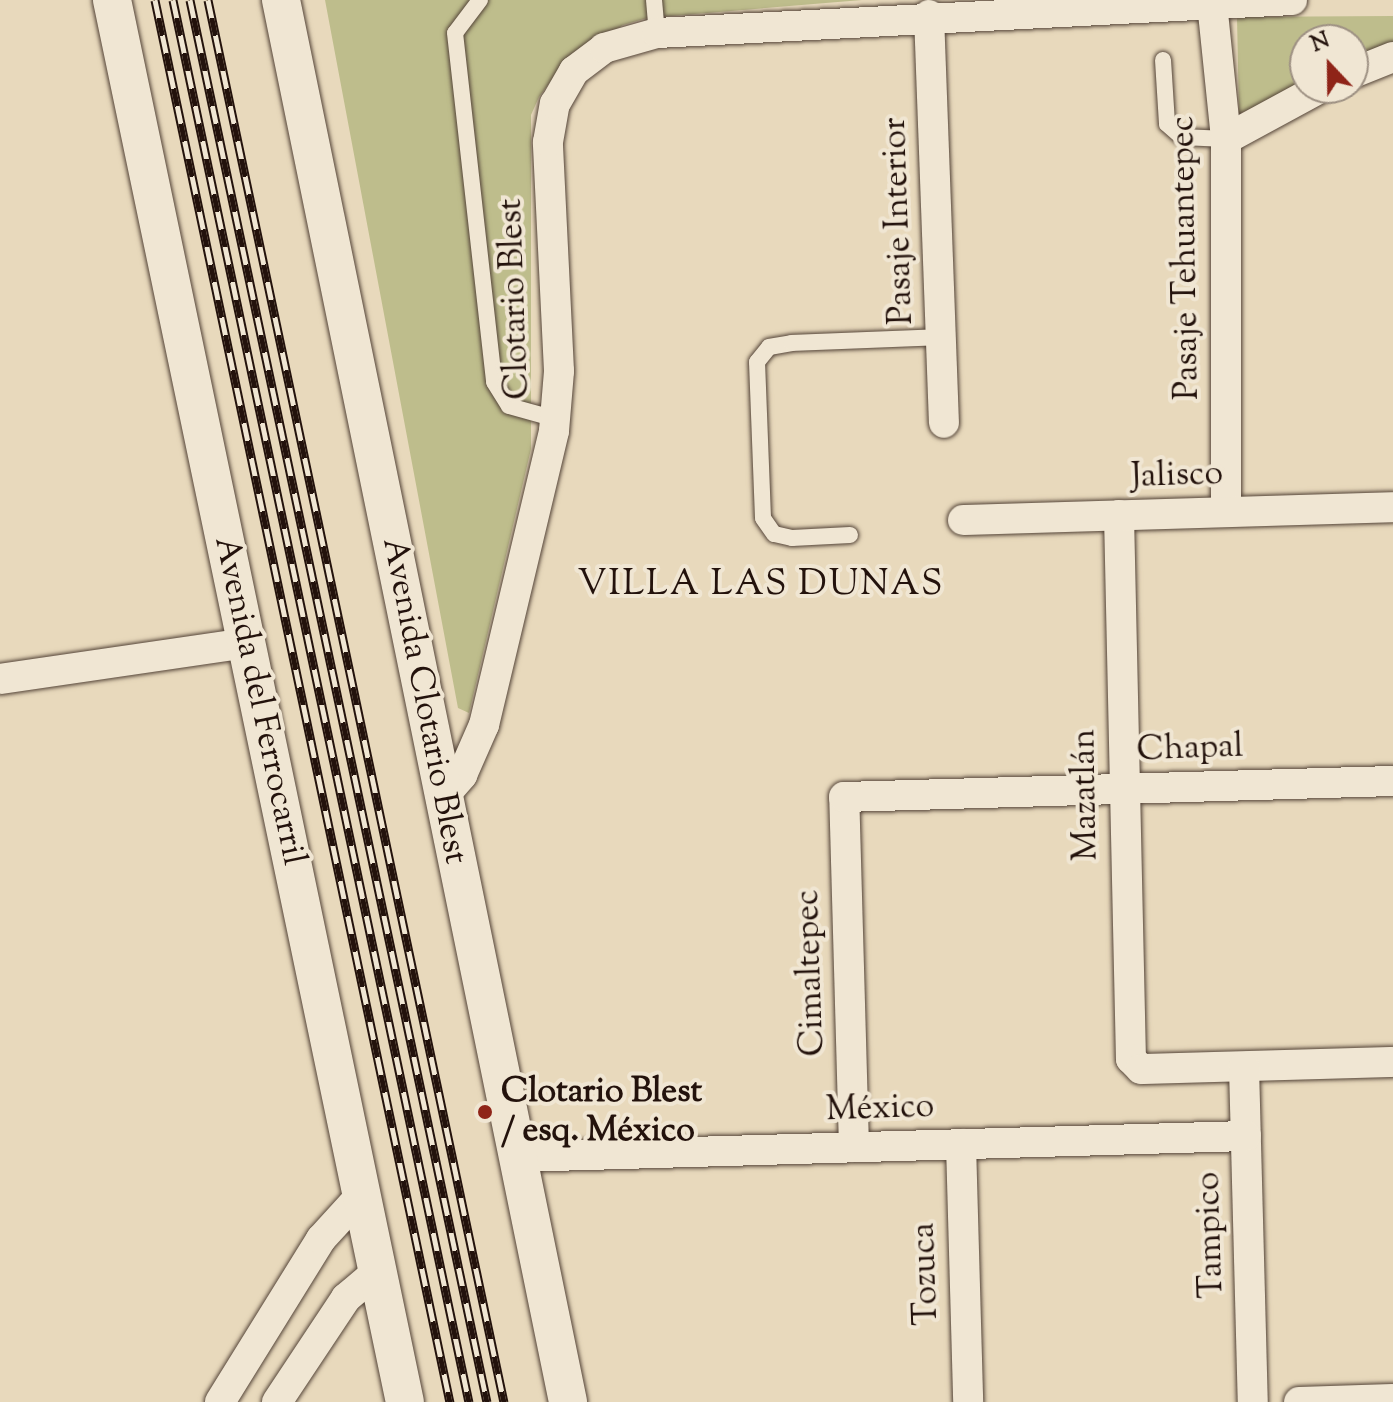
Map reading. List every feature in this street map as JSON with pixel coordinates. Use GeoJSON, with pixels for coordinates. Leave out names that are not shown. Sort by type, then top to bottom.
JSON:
{"type":"FeatureCollection","features":[{"type":"Feature","properties":{"kind":"street","name":"Avenida del Ferrocarril"},"geometry":{"type":"LineString","coordinates":[[112,0],[405,1402]]}},
{"type":"Feature","properties":{"kind":"street","name":"Avenida Clotario Blest"},"geometry":{"type":"LineString","coordinates":[[281,0],[568,1402]]}},
{"type":"Feature","properties":{"kind":"street","name":"Clotario Blest"},"geometry":{"type":"LineString","coordinates":[[444,796],[462,775],[484,725],[556,419],[559,371],[550,123],[563,87],[588,58],[622,41],[657,33],[929,15],[1292,0]]}},
{"type":"Feature","properties":{"kind":"street","name":"Pasaje Tehuantepec"},"geometry":{"type":"LineString","coordinates":[[1212,3],[1226,139],[1226,512]]}},
{"type":"Feature","properties":{"kind":"street","name":"Pasaje Interior"},"geometry":{"type":"LineString","coordinates":[[929,15],[944,423]]}},
{"type":"Feature","properties":{"kind":"street"},"geometry":{"type":"LineString","coordinates":[[1369,67],[1393,57]]}},
{"type":"Feature","properties":{"kind":"street"},"geometry":{"type":"LineString","coordinates":[[1226,139],[1291,104]]}},
{"type":"Feature","properties":{"kind":"street","name":"Jalisco"},"geometry":{"type":"LineString","coordinates":[[963,520],[1393,507]]}},
{"type":"Feature","properties":{"kind":"street","name":"Mazatlán"},"geometry":{"type":"LineString","coordinates":[[1119,515],[1129,1051],[1141,1069],[1244,1067]]}},
{"type":"Feature","properties":{"kind":"street"},"geometry":{"type":"LineString","coordinates":[[0,679],[246,643]]}},
{"type":"Feature","properties":{"kind":"street","name":"Chapal"},"geometry":{"type":"LineString","coordinates":[[844,797],[1393,781]]}},
{"type":"Feature","properties":{"kind":"street","name":"Cimaltepec"},"geometry":{"type":"LineString","coordinates":[[844,797],[854,1147]]}},
{"type":"Feature","properties":{"kind":"street"},"geometry":{"type":"LineString","coordinates":[[1244,1067],[1393,1062]]}},
{"type":"Feature","properties":{"kind":"street","name":"Tampico"},"geometry":{"type":"LineString","coordinates":[[1244,1067],[1253,1402]]}},
{"type":"Feature","properties":{"kind":"street","name":"México"},"geometry":{"type":"LineString","coordinates":[[517,1157],[1246,1136]]}},
{"type":"Feature","properties":{"kind":"street","name":"Tozuca"},"geometry":{"type":"LineString","coordinates":[[961,1144],[968,1402]]}},
{"type":"Feature","properties":{"kind":"street"},"geometry":{"type":"LineString","coordinates":[[220,1402],[321,1239],[363,1193]]}},
{"type":"Feature","properties":{"kind":"street"},"geometry":{"type":"LineString","coordinates":[[277,1402],[346,1298],[379,1270]]}},
{"type":"Feature","properties":{"kind":"street"},"geometry":{"type":"LineString","coordinates":[[1299,1402],[1393,1399]]}},
{"type":"Feature","properties":{"kind":"lane"},"geometry":{"type":"LineString","coordinates":[[480,0],[455,33],[494,382],[509,406],[556,419]]}},
{"type":"Feature","properties":{"kind":"lane"},"geometry":{"type":"LineString","coordinates":[[654,0],[657,33]]}},
{"type":"Feature","properties":{"kind":"lane"},"geometry":{"type":"LineString","coordinates":[[1163,60],[1167,124],[1182,137],[1226,139]]}},
{"type":"Feature","properties":{"kind":"lane"},"geometry":{"type":"LineString","coordinates":[[850,535],[792,538],[774,534],[763,518],[757,362],[769,347],[792,343],[942,337]]}},
{"type":"Feature","properties":{"kind":"shaded area"},"geometry":{"type":"Polygon","coordinates":[[[325,0],[862,0],[647,18],[623,25],[562,66],[539,97],[531,115],[531,449],[469,713],[458,708],[325,0]]]}},
{"type":"Feature","properties":{"kind":"shaded area"},"geometry":{"type":"Polygon","coordinates":[[[1393,16],[1393,44],[1369,55],[1369,24],[1289,24],[1289,91],[1239,114],[1237,17],[1393,16]]]}},
{"type":"Feature","properties":{"kind":"railway"},"geometry":{"type":"LineString","coordinates":[[155,0],[450,1402]]}},
{"type":"Feature","properties":{"kind":"railway"},"geometry":{"type":"LineString","coordinates":[[173,0],[469,1402]]}},
{"type":"Feature","properties":{"kind":"railway"},"geometry":{"type":"LineString","coordinates":[[190,0],[487,1402]]}},
{"type":"Feature","properties":{"kind":"railway"},"geometry":{"type":"LineString","coordinates":[[208,0],[504,1402]]}},
{"type":"Feature","properties":{"kind":"place","name":"Clotario Blest / esq. México"},"geometry":{"type":"Point","coordinates":[485,1112]}},
{"type":"Feature","properties":{"kind":"district","name":"VILLA LAS DUNAS"},"geometry":{"type":"Point","coordinates":[761,586]}}]}
